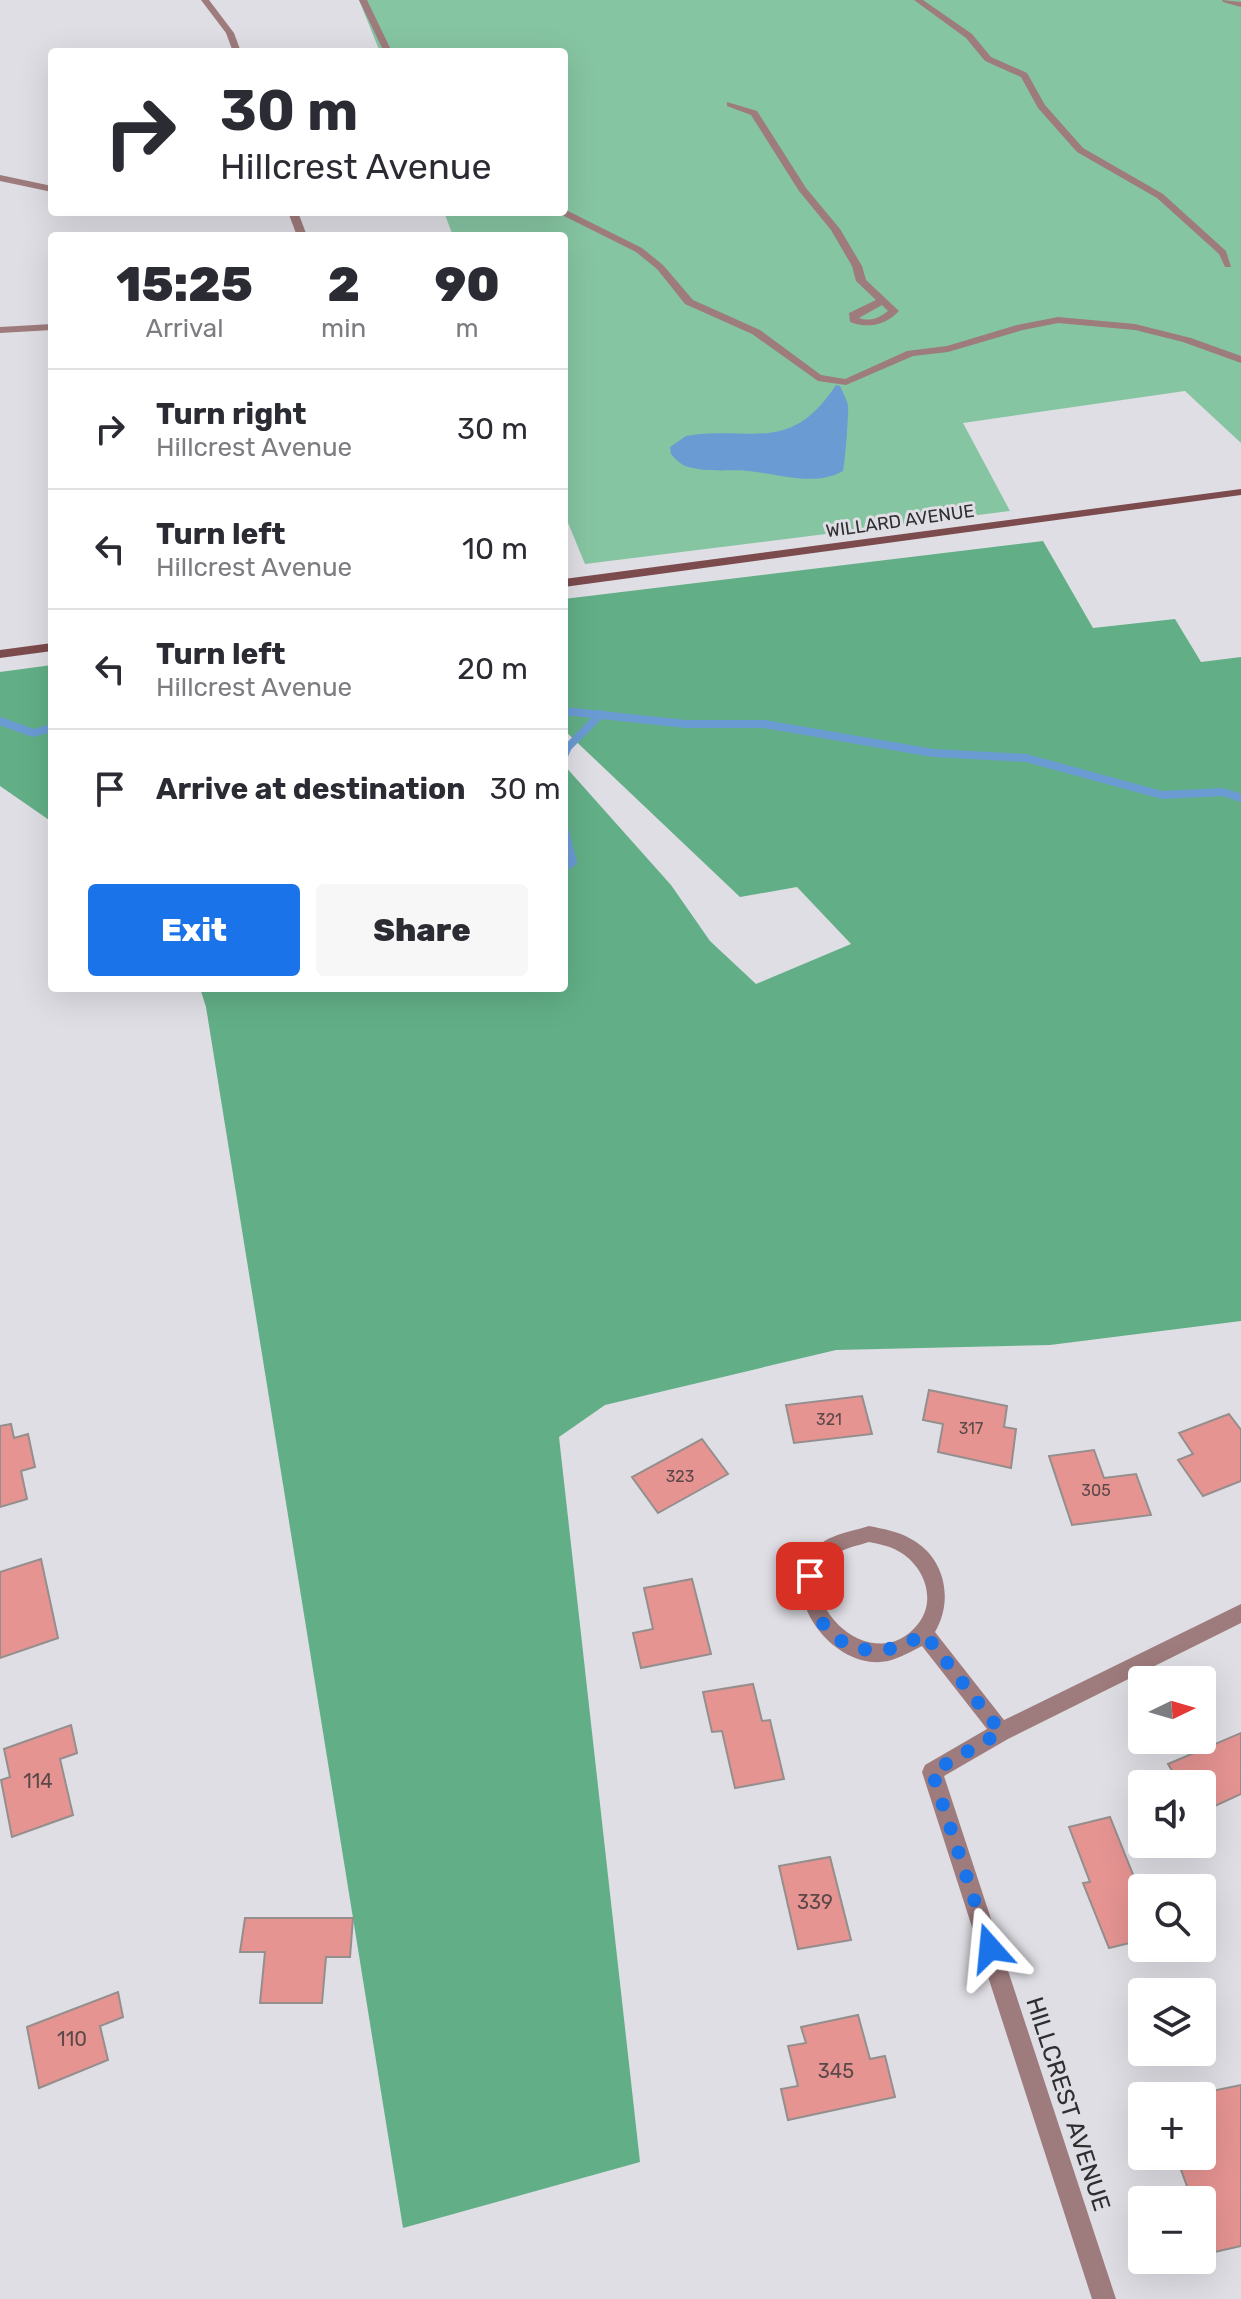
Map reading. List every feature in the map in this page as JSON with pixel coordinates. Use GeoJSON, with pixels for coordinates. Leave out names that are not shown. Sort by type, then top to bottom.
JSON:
{"type":"FeatureCollection","features":[{"type":"Feature","properties":{"kind":"main road","name":"WILLARD AVENUE"},"geometry":{"type":"LineString","coordinates":[[568,582],[1241,492]]}},
{"type":"Feature","properties":{"kind":"main road"},"geometry":{"type":"LineString","coordinates":[[0,654],[48,648]]}},
{"type":"Feature","properties":{"kind":"street"},"geometry":{"type":"LineString","coordinates":[[205,0],[230,33],[236,48]]}},
{"type":"Feature","properties":{"kind":"street"},"geometry":{"type":"LineString","coordinates":[[363,0],[386,48]]}},
{"type":"Feature","properties":{"kind":"street"},"geometry":{"type":"LineString","coordinates":[[918,0],[969,36],[988,59],[1024,75],[1041,106],[1080,150],[1160,196],[1223,253],[1228,265]]}},
{"type":"Feature","properties":{"kind":"street"},"geometry":{"type":"LineString","coordinates":[[1226,0],[1241,5]]}},
{"type":"Feature","properties":{"kind":"street"},"geometry":{"type":"LineString","coordinates":[[749,109],[752,97]]}},
{"type":"Feature","properties":{"kind":"street"},"geometry":{"type":"LineString","coordinates":[[730,104],[749,109],[802,189],[835,229],[857,266],[861,281],[883,301]]}},
{"type":"Feature","properties":{"kind":"street"},"geometry":{"type":"LineString","coordinates":[[0,178],[48,188]]}},
{"type":"Feature","properties":{"kind":"street"},"geometry":{"type":"LineString","coordinates":[[568,214],[639,250],[660,267],[689,302],[756,332],[818,378],[846,382],[911,353],[948,349],[1021,327],[1058,320],[1135,327],[1187,340],[1241,360]]}},
{"type":"Feature","properties":{"kind":"street"},"geometry":{"type":"LineString","coordinates":[[0,330],[48,327]]}},
{"type":"Feature","properties":{"kind":"street"},"geometry":{"type":"LineString","coordinates":[[869,1534],[890,1538],[909,1547],[924,1561],[936,1588],[934,1617],[924,1633],[908,1645],[888,1651],[867,1651],[845,1644],[828,1631],[815,1614],[809,1595],[810,1576],[817,1559],[831,1545],[849,1537],[869,1534]]}},
{"type":"Feature","properties":{"kind":"street","name":"HILLCREST AVENUE"},"geometry":{"type":"LineString","coordinates":[[1104,2299],[932,1772],[1001,1732],[1241,1613]]}},
{"type":"Feature","properties":{"kind":"street"},"geometry":{"type":"LineString","coordinates":[[924,1633],[1001,1732]]}},
{"type":"Feature","properties":{"kind":"green space"},"geometry":{"type":"Polygon","coordinates":[[[359,0],[1241,0],[1241,443],[1185,391],[963,423],[1010,511],[585,564],[568,523],[568,232],[452,232],[446,216],[568,216],[568,48],[378,48],[359,0]]]}},
{"type":"Feature","properties":{"kind":"green space"},"geometry":{"type":"Polygon","coordinates":[[[1043,541],[1093,628],[1175,619],[1201,662],[1241,657],[1241,1321],[1050,1345],[836,1350],[605,1405],[559,1437],[640,2162],[403,2228],[201,992],[568,992],[568,769],[671,885],[710,941],[756,984],[851,944],[797,887],[740,897],[568,734],[568,599],[1043,541]]]}},
{"type":"Feature","properties":{"kind":"green space"},"geometry":{"type":"Polygon","coordinates":[[[48,666],[48,819],[0,786],[0,672],[48,666]]]}},
{"type":"Feature","properties":{"kind":"water"},"geometry":{"type":"Polygon","coordinates":[[[836,385],[840,386],[847,402],[848,417],[843,471],[832,476],[809,479],[749,471],[701,469],[685,466],[671,454],[670,447],[686,436],[768,433],[785,429],[802,421],[819,407],[836,385]]]}},
{"type":"Feature","properties":{"kind":"building"},"geometry":{"type":"Polygon","coordinates":[[[929,1390],[1007,1406],[1004,1427],[1016,1429],[1011,1468],[938,1452],[943,1424],[923,1420],[929,1390]]]}},
{"type":"Feature","properties":{"kind":"building"},"geometry":{"type":"Polygon","coordinates":[[[862,1396],[872,1434],[794,1443],[786,1405],[862,1396]]]}},
{"type":"Feature","properties":{"kind":"building"},"geometry":{"type":"Polygon","coordinates":[[[1229,1414],[1241,1430],[1241,1481],[1203,1496],[1178,1460],[1193,1454],[1179,1433],[1229,1414]]]}},
{"type":"Feature","properties":{"kind":"building"},"geometry":{"type":"Polygon","coordinates":[[[11,1424],[14,1438],[28,1434],[35,1467],[21,1471],[27,1499],[0,1507],[0,1426],[11,1424]]]}},
{"type":"Feature","properties":{"kind":"building"},"geometry":{"type":"Polygon","coordinates":[[[702,1439],[728,1474],[658,1513],[632,1477],[702,1439]]]}},
{"type":"Feature","properties":{"kind":"building"},"geometry":{"type":"Polygon","coordinates":[[[1094,1450],[1104,1478],[1136,1474],[1151,1515],[1072,1525],[1049,1456],[1094,1450]]]}},
{"type":"Feature","properties":{"kind":"building"},"geometry":{"type":"Polygon","coordinates":[[[41,1559],[58,1638],[0,1658],[0,1572],[41,1559]]]}},
{"type":"Feature","properties":{"kind":"building"},"geometry":{"type":"Polygon","coordinates":[[[692,1579],[711,1654],[641,1668],[633,1633],[653,1629],[644,1588],[692,1579]]]}},
{"type":"Feature","properties":{"kind":"building"},"geometry":{"type":"Polygon","coordinates":[[[753,1684],[762,1721],[770,1720],[784,1779],[735,1788],[722,1731],[712,1732],[703,1692],[753,1684]]]}},
{"type":"Feature","properties":{"kind":"building"},"geometry":{"type":"Polygon","coordinates":[[[71,1725],[77,1753],[60,1759],[73,1815],[12,1837],[1,1780],[10,1777],[4,1749],[71,1725]]]}},
{"type":"Feature","properties":{"kind":"building"},"geometry":{"type":"Polygon","coordinates":[[[1241,1733],[1241,1794],[1216,1806],[1216,1770],[1172,1770],[1168,1764],[1192,1754],[1216,1754],[1216,1744],[1241,1733]]]}},
{"type":"Feature","properties":{"kind":"building"},"geometry":{"type":"Polygon","coordinates":[[[1110,1817],[1133,1874],[1128,1874],[1128,1943],[1109,1948],[1083,1883],[1090,1882],[1069,1827],[1110,1817]]]}},
{"type":"Feature","properties":{"kind":"building"},"geometry":{"type":"Polygon","coordinates":[[[830,1857],[851,1940],[798,1949],[779,1866],[830,1857]]]}},
{"type":"Feature","properties":{"kind":"building"},"geometry":{"type":"Polygon","coordinates":[[[245,1918],[353,1918],[350,1957],[326,1957],[322,2003],[260,2003],[265,1952],[240,1952],[245,1918]]]}},
{"type":"Feature","properties":{"kind":"building"},"geometry":{"type":"Polygon","coordinates":[[[118,1992],[123,2017],[100,2026],[108,2060],[39,2088],[27,2027],[118,1992]]]}},
{"type":"Feature","properties":{"kind":"building"},"geometry":{"type":"Polygon","coordinates":[[[858,2015],[870,2059],[885,2056],[895,2097],[788,2120],[781,2089],[798,2086],[788,2046],[806,2043],[801,2027],[858,2015]]]}},
{"type":"Feature","properties":{"kind":"building"},"geometry":{"type":"Polygon","coordinates":[[[1241,2085],[1241,2246],[1216,2252],[1216,2186],[1187,2186],[1181,2170],[1216,2170],[1216,2090],[1241,2085]]]}},
{"type":"Feature","properties":{"kind":"waterway"},"geometry":{"type":"LineString","coordinates":[[568,711],[600,715]]}},
{"type":"Feature","properties":{"kind":"waterway"},"geometry":{"type":"LineString","coordinates":[[568,747],[600,715]]}},
{"type":"Feature","properties":{"kind":"waterway"},"geometry":{"type":"LineString","coordinates":[[600,715],[686,724],[764,724],[933,753],[1026,758],[1162,795],[1223,792],[1241,798]]}},
{"type":"Feature","properties":{"kind":"waterway"},"geometry":{"type":"LineString","coordinates":[[0,721],[33,733],[48,729]]}},
{"type":"Feature","properties":{"kind":"waterway"},"geometry":{"type":"LineString","coordinates":[[568,843],[573,862],[568,865]]}},
{"type":"Feature","properties":{"kind":"route"},"geometry":{"type":"LineString","coordinates":[[810,1576],[809,1595],[815,1614],[828,1631],[845,1644],[867,1651],[888,1651],[908,1645],[924,1633],[1001,1732],[932,1772],[990,1948]]}}]}
